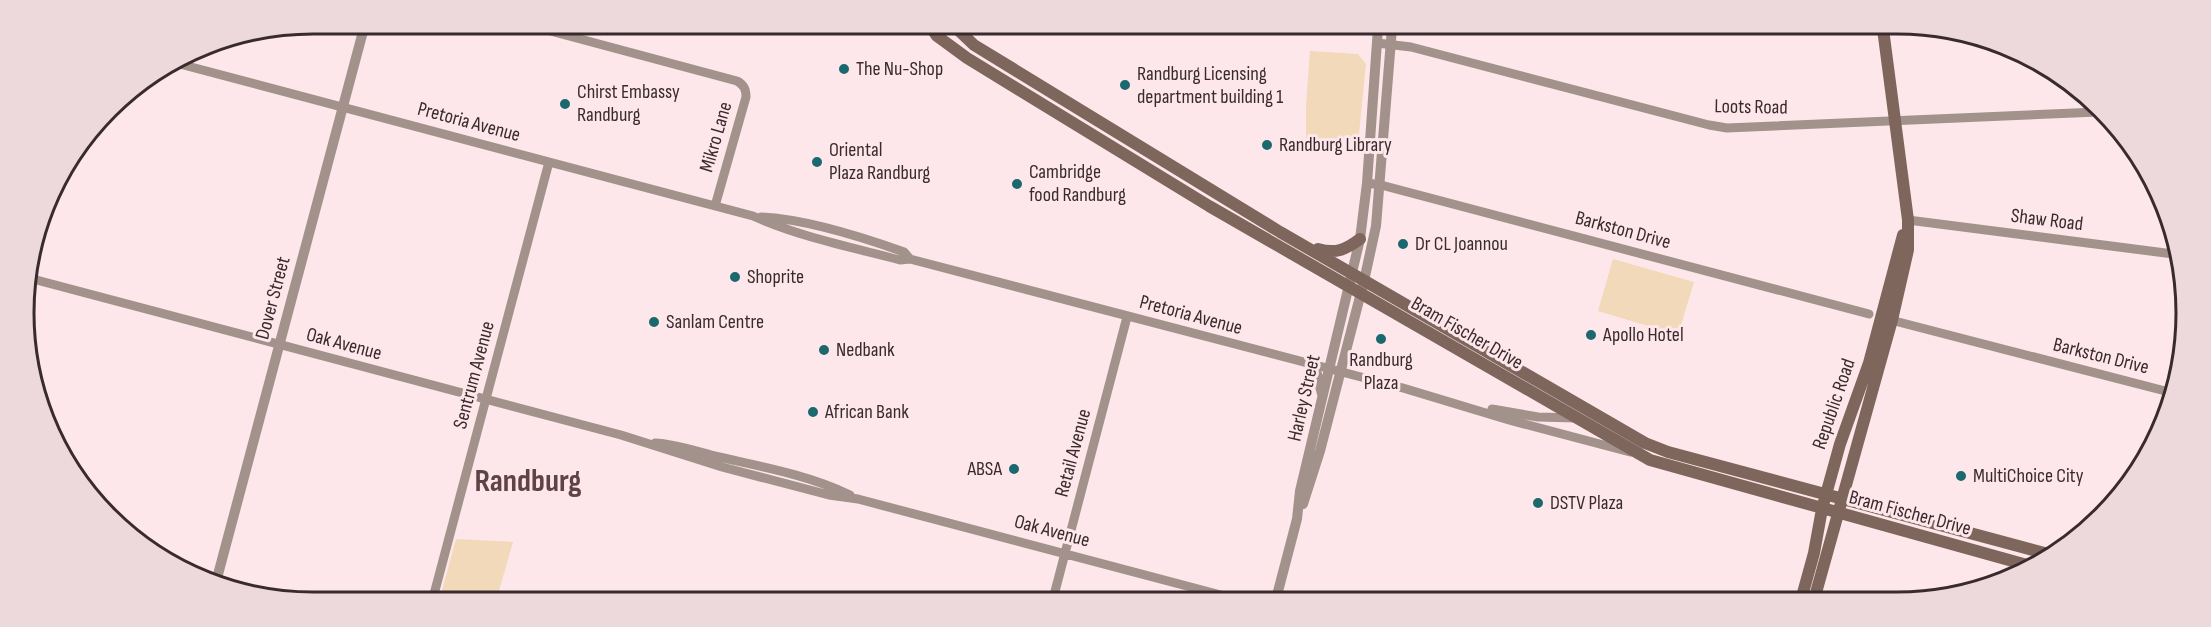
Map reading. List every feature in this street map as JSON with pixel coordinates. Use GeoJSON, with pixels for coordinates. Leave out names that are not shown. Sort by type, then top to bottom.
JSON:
{"type":"FeatureCollection","features":[{"type":"Feature","properties":{"kind":"main road","name":"Bram Fischer Drive"},"geometry":{"type":"LineString","coordinates":[[937,34],[967,58],[1209,206],[1639,454],[1664,465],[2022,564]]}},
{"type":"Feature","properties":{"kind":"main road","name":"Bram Fischer Drive"},"geometry":{"type":"LineString","coordinates":[[962,34],[974,45],[1201,184],[1645,443],[1668,452],[2042,552]]}},
{"type":"Feature","properties":{"kind":"main road","name":"Republic Road"},"geometry":{"type":"LineString","coordinates":[[1816,592],[1887,319],[1908,220],[1884,34]]}},
{"type":"Feature","properties":{"kind":"main road"},"geometry":{"type":"LineString","coordinates":[[1305,245],[1339,252],[1360,239]]}},
{"type":"Feature","properties":{"kind":"main road","name":"Republic Road"},"geometry":{"type":"LineString","coordinates":[[1803,592],[1840,444],[1887,319]]}},
{"type":"Feature","properties":{"kind":"street","name":"Dover Street"},"geometry":{"type":"LineString","coordinates":[[219,576],[362,34]]}},
{"type":"Feature","properties":{"kind":"street","name":"Mikro Lane"},"geometry":{"type":"LineString","coordinates":[[562,34],[742,84],[746,90],[746,97],[715,206]]}},
{"type":"Feature","properties":{"kind":"street"},"geometry":{"type":"LineString","coordinates":[[1355,290],[1353,273],[1367,183],[1378,34]]}},
{"type":"Feature","properties":{"kind":"street"},"geometry":{"type":"LineString","coordinates":[[1355,290],[1364,281],[1376,226],[1392,34]]}},
{"type":"Feature","properties":{"kind":"street","name":"Loots Road"},"geometry":{"type":"LineString","coordinates":[[1377,43],[1411,47],[1718,127],[1755,128],[2091,112]]}},
{"type":"Feature","properties":{"kind":"street","name":"Pretoria Avenue"},"geometry":{"type":"LineString","coordinates":[[186,66],[753,216],[788,220],[837,231],[904,252],[910,259],[1310,364],[1639,454]]}},
{"type":"Feature","properties":{"kind":"street","name":"Sentrum Avenue"},"geometry":{"type":"LineString","coordinates":[[435,592],[549,162]]}},
{"type":"Feature","properties":{"kind":"street","name":"Barkston Drive"},"geometry":{"type":"LineString","coordinates":[[1367,183],[1869,314]]}},
{"type":"Feature","properties":{"kind":"street","name":"Shaw Road"},"geometry":{"type":"LineString","coordinates":[[1908,220],[2170,254]]}},
{"type":"Feature","properties":{"kind":"street","name":"Oak Avenue"},"geometry":{"type":"LineString","coordinates":[[37,280],[649,443],[686,448],[796,475],[823,483],[858,499],[1210,592]]}},
{"type":"Feature","properties":{"kind":"street","name":"Harley Street"},"geometry":{"type":"LineString","coordinates":[[1278,592],[1297,519],[1320,451],[1335,371],[1355,290]]}},
{"type":"Feature","properties":{"kind":"street","name":"Retail Avenue"},"geometry":{"type":"LineString","coordinates":[[1055,592],[1127,317]]}},
{"type":"Feature","properties":{"kind":"street","name":"Barkston Drive"},"geometry":{"type":"LineString","coordinates":[[1887,319],[2166,391]]}},
{"type":"Feature","properties":{"kind":"street"},"geometry":{"type":"LineString","coordinates":[[1310,364],[1319,379],[1323,397]]}},
{"type":"Feature","properties":{"kind":"street","name":"Harley Street"},"geometry":{"type":"LineString","coordinates":[[1297,519],[1300,492],[1323,397],[1335,371]]}},
{"type":"Feature","properties":{"kind":"street","name":"Pretoria Avenue"},"geometry":{"type":"LineString","coordinates":[[1463,405],[1538,417],[1598,417]]}},
{"type":"Feature","properties":{"kind":"shaded area"},"geometry":{"type":"Polygon","coordinates":[[[1310,51],[1358,54],[1366,64],[1357,154],[1306,151],[1306,105],[1310,51]]]}},
{"type":"Feature","properties":{"kind":"shaded area"},"geometry":{"type":"Polygon","coordinates":[[[1613,259],[1694,282],[1678,335],[1598,311],[1613,259]]]}},
{"type":"Feature","properties":{"kind":"shaded area"},"geometry":{"type":"Polygon","coordinates":[[[456,539],[513,542],[499,592],[442,592],[456,539]]]}},
{"type":"Feature","properties":{"kind":"place","name":"The Nu-Shop"},"geometry":{"type":"Point","coordinates":[844,69]}},
{"type":"Feature","properties":{"kind":"place","name":"Randburg Licensing department building 1"},"geometry":{"type":"Point","coordinates":[1125,85]}},
{"type":"Feature","properties":{"kind":"place","name":"Chirst Embassy Randburg"},"geometry":{"type":"Point","coordinates":[565,104]}},
{"type":"Feature","properties":{"kind":"place","name":"Randburg Library"},"geometry":{"type":"Point","coordinates":[1267,145]}},
{"type":"Feature","properties":{"kind":"place","name":"Oriental Plaza Randburg"},"geometry":{"type":"Point","coordinates":[817,162]}},
{"type":"Feature","properties":{"kind":"place","name":"Cambridge food Randburg"},"geometry":{"type":"Point","coordinates":[1017,184]}},
{"type":"Feature","properties":{"kind":"place","name":"Dr CL Joannou"},"geometry":{"type":"Point","coordinates":[1403,244]}},
{"type":"Feature","properties":{"kind":"place","name":"Shoprite"},"geometry":{"type":"Point","coordinates":[735,277]}},
{"type":"Feature","properties":{"kind":"place","name":"Sanlam Centre"},"geometry":{"type":"Point","coordinates":[654,322]}},
{"type":"Feature","properties":{"kind":"place","name":"Apollo Hotel"},"geometry":{"type":"Point","coordinates":[1591,335]}},
{"type":"Feature","properties":{"kind":"place","name":"Randburg Plaza"},"geometry":{"type":"Point","coordinates":[1381,339]}},
{"type":"Feature","properties":{"kind":"place","name":"Nedbank"},"geometry":{"type":"Point","coordinates":[824,350]}},
{"type":"Feature","properties":{"kind":"place","name":"African Bank"},"geometry":{"type":"Point","coordinates":[813,412]}},
{"type":"Feature","properties":{"kind":"place","name":"ABSA"},"geometry":{"type":"Point","coordinates":[1014,469]}},
{"type":"Feature","properties":{"kind":"place","name":"MultiChoice City"},"geometry":{"type":"Point","coordinates":[1961,476]}},
{"type":"Feature","properties":{"kind":"place","name":"DSTV Plaza"},"geometry":{"type":"Point","coordinates":[1538,503]}},
{"type":"Feature","properties":{"kind":"district","name":"Randburg"},"geometry":{"type":"Point","coordinates":[528,481]}}]}
